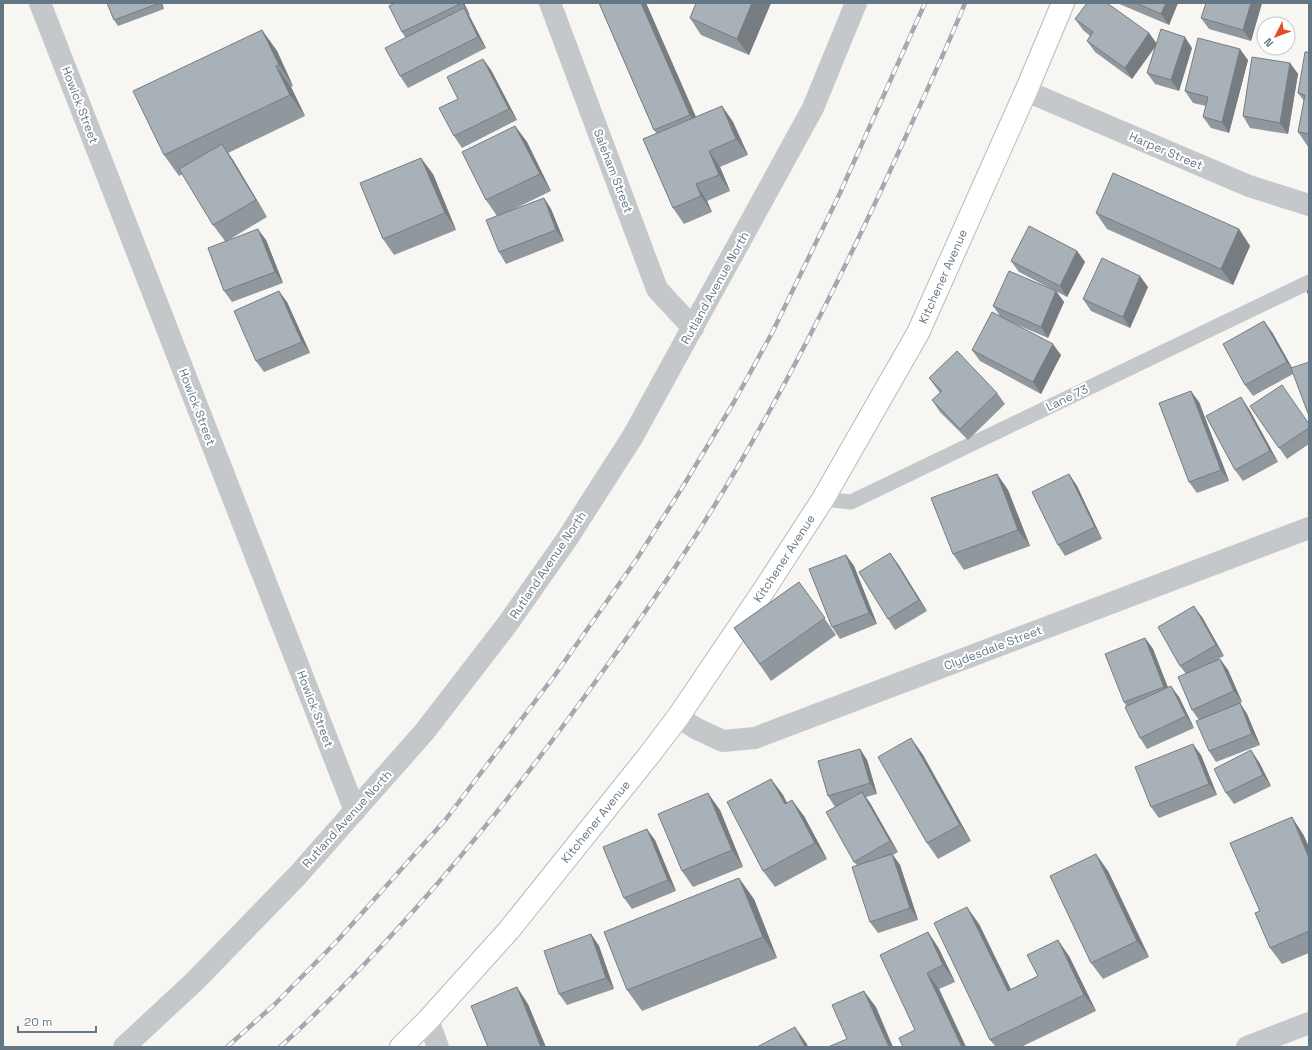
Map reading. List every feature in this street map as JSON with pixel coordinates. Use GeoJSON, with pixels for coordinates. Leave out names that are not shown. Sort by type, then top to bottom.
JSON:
{"type":"FeatureCollection","features":[{"type":"Feature","properties":{"kind":"street","name":"Howick Street"},"geometry":{"type":"LineString","coordinates":[[40,3],[355,811]]}},
{"type":"Feature","properties":{"kind":"street","name":"Saleham Street"},"geometry":{"type":"LineString","coordinates":[[550,3],[657,289],[693,328]]}},
{"type":"Feature","properties":{"kind":"street","name":"Rutland Avenue North"},"geometry":{"type":"LineString","coordinates":[[124,1047],[195,981],[296,876],[425,731],[510,620],[567,539],[633,436],[813,108],[856,3]]}},
{"type":"Feature","properties":{"kind":"street","name":"Kitchener Avenue"},"geometry":{"type":"LineString","coordinates":[[401,1047],[428,1020],[509,930],[578,845],[678,717],[766,587],[823,499],[918,333],[1026,91],[1063,3]]}},
{"type":"Feature","properties":{"kind":"street","name":"Harper Street"},"geometry":{"type":"LineString","coordinates":[[1026,91],[1249,186],[1309,204]]}},
{"type":"Feature","properties":{"kind":"street","name":"Clydesdale Street"},"geometry":{"type":"LineString","coordinates":[[678,717],[697,729],[724,741],[755,738],[1309,528]]}},
{"type":"Feature","properties":{"kind":"street"},"geometry":{"type":"LineString","coordinates":[[428,1020],[438,1047]]}},
{"type":"Feature","properties":{"kind":"street"},"geometry":{"type":"LineString","coordinates":[[1247,1047],[1309,1022]]}},
{"type":"Feature","properties":{"kind":"lane","name":"Lane 73"},"geometry":{"type":"LineString","coordinates":[[823,499],[850,502],[1309,282]]}},
{"type":"Feature","properties":{"kind":"building"},"geometry":{"type":"Polygon","coordinates":[[[107,3],[160,3],[114,20],[107,3]]]}},
{"type":"Feature","properties":{"kind":"building"},"geometry":{"type":"Polygon","coordinates":[[[395,3],[462,3],[402,32],[389,6],[395,3]]]}},
{"type":"Feature","properties":{"kind":"building"},"geometry":{"type":"Polygon","coordinates":[[[599,3],[641,3],[690,115],[654,130],[599,3]]]}},
{"type":"Feature","properties":{"kind":"building"},"geometry":{"type":"Polygon","coordinates":[[[696,3],[752,3],[737,39],[690,18],[696,3]]]}},
{"type":"Feature","properties":{"kind":"building"},"geometry":{"type":"Polygon","coordinates":[[[1087,3],[1107,3],[1149,33],[1125,68],[1087,41],[1093,32],[1075,19],[1087,3]]]}},
{"type":"Feature","properties":{"kind":"building"},"geometry":{"type":"Polygon","coordinates":[[[1136,3],[1166,3],[1161,14],[1136,3]]]}},
{"type":"Feature","properties":{"kind":"building"},"geometry":{"type":"Polygon","coordinates":[[[1206,3],[1251,3],[1243,30],[1201,18],[1206,3]]]}},
{"type":"Feature","properties":{"kind":"building"},"geometry":{"type":"Polygon","coordinates":[[[464,8],[478,37],[400,76],[385,48],[464,8]]]}},
{"type":"Feature","properties":{"kind":"building"},"geometry":{"type":"Polygon","coordinates":[[[1161,29],[1185,37],[1171,80],[1147,73],[1161,29]]]}},
{"type":"Feature","properties":{"kind":"building"},"geometry":{"type":"Polygon","coordinates":[[[262,30],[279,65],[276,66],[290,95],[164,155],[133,91],[262,30]]]}},
{"type":"Feature","properties":{"kind":"building"},"geometry":{"type":"Polygon","coordinates":[[[1198,38],[1240,49],[1222,122],[1203,117],[1208,97],[1185,91],[1198,38]]]}},
{"type":"Feature","properties":{"kind":"building"},"geometry":{"type":"Polygon","coordinates":[[[1305,52],[1309,52],[1309,134],[1298,132],[1305,95],[1298,93],[1305,52]]]}},
{"type":"Feature","properties":{"kind":"building"},"geometry":{"type":"Polygon","coordinates":[[[1252,57],[1290,63],[1280,123],[1243,116],[1252,57]]]}},
{"type":"Feature","properties":{"kind":"building"},"geometry":{"type":"Polygon","coordinates":[[[483,59],[509,109],[454,136],[439,108],[458,99],[447,77],[483,59]]]}},
{"type":"Feature","properties":{"kind":"building"},"geometry":{"type":"Polygon","coordinates":[[[722,106],[736,139],[709,151],[719,175],[696,184],[701,196],[673,208],[643,139],[722,106]]]}},
{"type":"Feature","properties":{"kind":"building"},"geometry":{"type":"Polygon","coordinates":[[[515,126],[540,174],[486,200],[462,152],[515,126]]]}},
{"type":"Feature","properties":{"kind":"building"},"geometry":{"type":"Polygon","coordinates":[[[222,144],[256,200],[213,225],[179,169],[222,144]]]}},
{"type":"Feature","properties":{"kind":"building"},"geometry":{"type":"Polygon","coordinates":[[[421,158],[445,213],[383,239],[360,183],[421,158]]]}},
{"type":"Feature","properties":{"kind":"building"},"geometry":{"type":"Polygon","coordinates":[[[1113,173],[1239,229],[1221,269],[1096,213],[1113,173]]]}},
{"type":"Feature","properties":{"kind":"building"},"geometry":{"type":"Polygon","coordinates":[[[544,198],[556,230],[499,252],[486,220],[544,198]]]}},
{"type":"Feature","properties":{"kind":"building"},"geometry":{"type":"Polygon","coordinates":[[[1029,226],[1077,251],[1060,286],[1011,261],[1029,226]]]}},
{"type":"Feature","properties":{"kind":"building"},"geometry":{"type":"Polygon","coordinates":[[[258,229],[275,272],[224,291],[208,248],[258,229]]]}},
{"type":"Feature","properties":{"kind":"building"},"geometry":{"type":"Polygon","coordinates":[[[1102,258],[1140,276],[1123,317],[1083,299],[1102,258]]]}},
{"type":"Feature","properties":{"kind":"building"},"geometry":{"type":"Polygon","coordinates":[[[1009,271],[1056,291],[1041,327],[993,306],[1009,271]]]}},
{"type":"Feature","properties":{"kind":"building"},"geometry":{"type":"Polygon","coordinates":[[[279,291],[302,342],[256,361],[234,311],[279,291]]]}},
{"type":"Feature","properties":{"kind":"building"},"geometry":{"type":"Polygon","coordinates":[[[992,312],[1053,344],[1033,382],[972,350],[992,312]]]}},
{"type":"Feature","properties":{"kind":"building"},"geometry":{"type":"Polygon","coordinates":[[[1264,321],[1287,362],[1245,385],[1223,344],[1264,321]]]}},
{"type":"Feature","properties":{"kind":"building"},"geometry":{"type":"Polygon","coordinates":[[[957,351],[997,393],[960,429],[932,400],[942,391],[929,378],[957,351]]]}},
{"type":"Feature","properties":{"kind":"building"},"geometry":{"type":"Polygon","coordinates":[[[1309,362],[1309,416],[1291,368],[1309,362]]]}},
{"type":"Feature","properties":{"kind":"building"},"geometry":{"type":"Polygon","coordinates":[[[1282,385],[1309,424],[1309,428],[1279,448],[1250,406],[1282,385]]]}},
{"type":"Feature","properties":{"kind":"building"},"geometry":{"type":"Polygon","coordinates":[[[1191,391],[1221,470],[1189,482],[1159,403],[1191,391]]]}},
{"type":"Feature","properties":{"kind":"building"},"geometry":{"type":"Polygon","coordinates":[[[1241,397],[1270,451],[1235,470],[1206,416],[1241,397]]]}},
{"type":"Feature","properties":{"kind":"building"},"geometry":{"type":"Polygon","coordinates":[[[997,474],[1018,530],[953,554],[931,498],[997,474]]]}},
{"type":"Feature","properties":{"kind":"building"},"geometry":{"type":"Polygon","coordinates":[[[1069,474],[1095,527],[1058,545],[1032,492],[1069,474]]]}},
{"type":"Feature","properties":{"kind":"building"},"geometry":{"type":"Polygon","coordinates":[[[890,553],[919,600],[888,619],[859,572],[890,553]]]}},
{"type":"Feature","properties":{"kind":"building"},"geometry":{"type":"Polygon","coordinates":[[[846,555],[869,613],[832,627],[809,569],[846,555]]]}},
{"type":"Feature","properties":{"kind":"building"},"geometry":{"type":"Polygon","coordinates":[[[799,582],[825,618],[760,664],[734,628],[799,582]]]}},
{"type":"Feature","properties":{"kind":"building"},"geometry":{"type":"Polygon","coordinates":[[[1194,606],[1216,645],[1180,666],[1158,627],[1194,606]]]}},
{"type":"Feature","properties":{"kind":"building"},"geometry":{"type":"Polygon","coordinates":[[[1145,638],[1164,687],[1124,702],[1105,654],[1145,638]]]}},
{"type":"Feature","properties":{"kind":"building"},"geometry":{"type":"Polygon","coordinates":[[[1220,659],[1234,691],[1192,710],[1178,677],[1220,659]]]}},
{"type":"Feature","properties":{"kind":"building"},"geometry":{"type":"Polygon","coordinates":[[[1171,686],[1186,716],[1140,738],[1125,707],[1171,686]]]}},
{"type":"Feature","properties":{"kind":"building"},"geometry":{"type":"Polygon","coordinates":[[[1240,703],[1252,734],[1209,751],[1196,721],[1240,703]]]}},
{"type":"Feature","properties":{"kind":"building"},"geometry":{"type":"Polygon","coordinates":[[[911,738],[960,825],[927,843],[878,757],[911,738]]]}},
{"type":"Feature","properties":{"kind":"building"},"geometry":{"type":"Polygon","coordinates":[[[1193,744],[1209,784],[1151,807],[1135,767],[1193,744]]]}},
{"type":"Feature","properties":{"kind":"building"},"geometry":{"type":"Polygon","coordinates":[[[860,749],[870,783],[828,796],[818,761],[860,749]]]}},
{"type":"Feature","properties":{"kind":"building"},"geometry":{"type":"Polygon","coordinates":[[[1251,750],[1263,775],[1226,793],[1214,769],[1251,750]]]}},
{"type":"Feature","properties":{"kind":"building"},"geometry":{"type":"Polygon","coordinates":[[[771,779],[785,804],[792,800],[815,843],[763,871],[727,802],[771,779]]]}},
{"type":"Feature","properties":{"kind":"building"},"geometry":{"type":"Polygon","coordinates":[[[862,792],[890,841],[854,862],[826,812],[862,792]]]}},
{"type":"Feature","properties":{"kind":"building"},"geometry":{"type":"Polygon","coordinates":[[[708,793],[732,850],[682,871],[658,814],[708,793]]]}},
{"type":"Feature","properties":{"kind":"building"},"geometry":{"type":"Polygon","coordinates":[[[1292,817],[1309,858],[1309,931],[1270,948],[1255,913],[1260,911],[1230,843],[1292,817]]]}},
{"type":"Feature","properties":{"kind":"building"},"geometry":{"type":"Polygon","coordinates":[[[647,829],[668,880],[624,898],[603,847],[647,829]]]}},
{"type":"Feature","properties":{"kind":"building"},"geometry":{"type":"Polygon","coordinates":[[[892,854],[910,908],[870,922],[852,867],[892,854]]]}},
{"type":"Feature","properties":{"kind":"building"},"geometry":{"type":"Polygon","coordinates":[[[1096,854],[1137,941],[1091,963],[1050,876],[1096,854]]]}},
{"type":"Feature","properties":{"kind":"building"},"geometry":{"type":"Polygon","coordinates":[[[739,878],[763,937],[627,990],[604,932],[739,878]]]}},
{"type":"Feature","properties":{"kind":"building"},"geometry":{"type":"Polygon","coordinates":[[[967,907],[1008,991],[1038,976],[1027,955],[1058,940],[1084,995],[990,1040],[934,923],[967,907]]]}},
{"type":"Feature","properties":{"kind":"building"},"geometry":{"type":"Polygon","coordinates":[[[928,932],[943,965],[927,973],[962,1047],[903,1047],[899,1038],[915,1030],[880,955],[928,932]]]}},
{"type":"Feature","properties":{"kind":"building"},"geometry":{"type":"Polygon","coordinates":[[[591,934],[606,978],[559,994],[544,951],[591,934]]]}},
{"type":"Feature","properties":{"kind":"building"},"geometry":{"type":"Polygon","coordinates":[[[517,987],[541,1047],[488,1047],[471,1006],[517,987]]]}},
{"type":"Feature","properties":{"kind":"building"},"geometry":{"type":"Polygon","coordinates":[[[864,991],[889,1047],[828,1047],[847,1039],[832,1005],[864,991]]]}},
{"type":"Feature","properties":{"kind":"building"},"geometry":{"type":"Polygon","coordinates":[[[795,1027],[805,1047],[757,1047],[795,1027]]]}},
{"type":"Feature","properties":{"kind":"railway"},"geometry":{"type":"LineString","coordinates":[[227,1047],[275,1004],[338,940],[446,819],[555,675],[636,560],[734,402],[772,333],[840,193],[925,3]]}},
{"type":"Feature","properties":{"kind":"railway"},"geometry":{"type":"LineString","coordinates":[[280,1047],[356,973],[428,895],[462,855],[528,772],[607,666],[696,535],[737,468],[805,346],[887,178],[965,3]]}}]}
